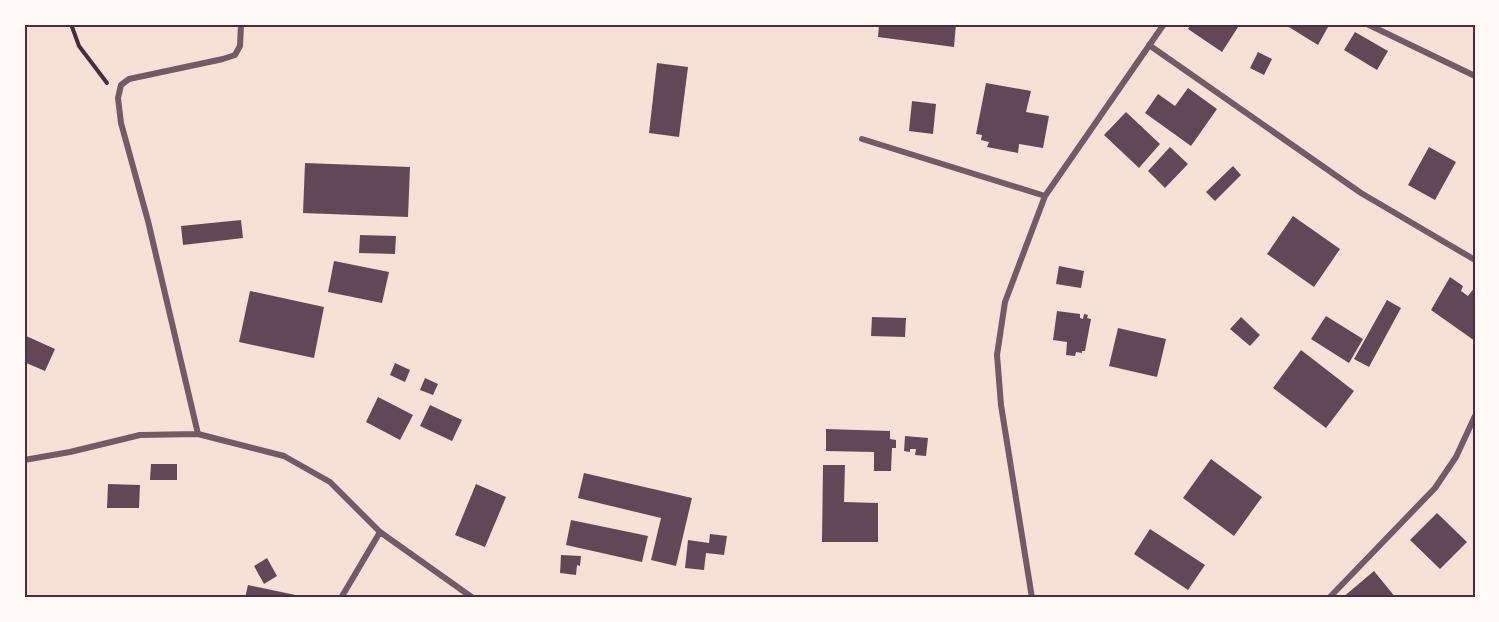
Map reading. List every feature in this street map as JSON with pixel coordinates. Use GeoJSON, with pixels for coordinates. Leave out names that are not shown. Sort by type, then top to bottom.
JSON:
{"type":"FeatureCollection","features":[{"type":"Feature","properties":{"kind":"street"},"geometry":{"type":"LineString","coordinates":[[198,434],[148,221],[121,123],[118,98],[122,85],[129,79],[235,55],[240,46],[241,24]]}},
{"type":"Feature","properties":{"kind":"street"},"geometry":{"type":"LineString","coordinates":[[1032,598],[1001,405],[997,355],[1005,302],[1045,196],[1164,24]]}},
{"type":"Feature","properties":{"kind":"street"},"geometry":{"type":"LineString","coordinates":[[1367,24],[1475,76]]}},
{"type":"Feature","properties":{"kind":"street"},"geometry":{"type":"LineString","coordinates":[[1149,45],[1361,193],[1475,260]]}},
{"type":"Feature","properties":{"kind":"street"},"geometry":{"type":"LineString","coordinates":[[862,139],[1045,196]]}},
{"type":"Feature","properties":{"kind":"street"},"geometry":{"type":"LineString","coordinates":[[1329,598],[1435,488],[1456,457],[1475,416]]}},
{"type":"Feature","properties":{"kind":"street"},"geometry":{"type":"LineString","coordinates":[[24,460],[70,452],[140,435],[198,434],[284,456],[330,482],[380,532],[473,598]]}},
{"type":"Feature","properties":{"kind":"street"},"geometry":{"type":"LineString","coordinates":[[341,598],[380,532]]}},
{"type":"Feature","properties":{"kind":"street"},"geometry":{"type":"LineString","coordinates":[[1053,598],[1076,598]]}},
{"type":"Feature","properties":{"kind":"path"},"geometry":{"type":"LineString","coordinates":[[71,24],[79,46],[118,98]]}},
{"type":"Feature","properties":{"kind":"building"},"geometry":{"type":"Polygon","coordinates":[[[879,24],[956,24],[954,47],[878,37],[879,24]]]}},
{"type":"Feature","properties":{"kind":"building"},"geometry":{"type":"Polygon","coordinates":[[[1191,24],[1240,24],[1222,52],[1188,29],[1191,24]]]}},
{"type":"Feature","properties":{"kind":"building"},"geometry":{"type":"Polygon","coordinates":[[[1284,24],[1323,24],[1328,27],[1318,45],[1284,24]]]}},
{"type":"Feature","properties":{"kind":"building"},"geometry":{"type":"Polygon","coordinates":[[[1355,32],[1388,51],[1377,70],[1344,50],[1355,32]]]}},
{"type":"Feature","properties":{"kind":"building"},"geometry":{"type":"Polygon","coordinates":[[[1258,52],[1272,59],[1264,75],[1250,68],[1258,52]]]}},
{"type":"Feature","properties":{"kind":"building"},"geometry":{"type":"Polygon","coordinates":[[[657,63],[688,67],[679,137],[649,133],[657,63]]]}},
{"type":"Feature","properties":{"kind":"building"},"geometry":{"type":"Polygon","coordinates":[[[986,83],[1031,91],[1026,112],[1049,116],[1043,148],[1019,144],[1018,153],[987,147],[989,142],[981,140],[982,135],[976,134],[986,83]]]}},
{"type":"Feature","properties":{"kind":"building"},"geometry":{"type":"Polygon","coordinates":[[[1188,88],[1217,109],[1191,146],[1145,113],[1158,94],[1175,106],[1188,88]]]}},
{"type":"Feature","properties":{"kind":"building"},"geometry":{"type":"Polygon","coordinates":[[[912,101],[936,104],[933,134],[909,131],[912,101]]]}},
{"type":"Feature","properties":{"kind":"building"},"geometry":{"type":"Polygon","coordinates":[[[1126,112],[1160,144],[1139,168],[1104,135],[1126,112]]]}},
{"type":"Feature","properties":{"kind":"building"},"geometry":{"type":"Polygon","coordinates":[[[1170,147],[1188,164],[1165,188],[1148,171],[1170,147]]]}},
{"type":"Feature","properties":{"kind":"building"},"geometry":{"type":"Polygon","coordinates":[[[1429,147],[1456,162],[1435,200],[1408,185],[1429,147]]]}},
{"type":"Feature","properties":{"kind":"building"},"geometry":{"type":"Polygon","coordinates":[[[305,163],[410,167],[408,217],[303,213],[305,163]]]}},
{"type":"Feature","properties":{"kind":"building"},"geometry":{"type":"Polygon","coordinates":[[[1233,166],[1241,175],[1215,201],[1206,192],[1233,166]]]}},
{"type":"Feature","properties":{"kind":"building"},"geometry":{"type":"Polygon","coordinates":[[[1293,216],[1340,249],[1314,287],[1267,254],[1293,216]]]}},
{"type":"Feature","properties":{"kind":"building"},"geometry":{"type":"Polygon","coordinates":[[[241,220],[243,238],[183,245],[181,226],[241,220]]]}},
{"type":"Feature","properties":{"kind":"building"},"geometry":{"type":"Polygon","coordinates":[[[360,235],[396,236],[395,254],[359,253],[360,235]]]}},
{"type":"Feature","properties":{"kind":"building"},"geometry":{"type":"Polygon","coordinates":[[[334,261],[389,272],[382,303],[328,292],[334,261]]]}},
{"type":"Feature","properties":{"kind":"building"},"geometry":{"type":"Polygon","coordinates":[[[1059,266],[1084,271],[1081,288],[1056,284],[1059,266]]]}},
{"type":"Feature","properties":{"kind":"building"},"geometry":{"type":"Polygon","coordinates":[[[1450,277],[1463,286],[1461,291],[1468,296],[1475,287],[1475,341],[1431,310],[1450,277]]]}},
{"type":"Feature","properties":{"kind":"building"},"geometry":{"type":"Polygon","coordinates":[[[250,291],[324,307],[314,358],[239,342],[250,291]]]}},
{"type":"Feature","properties":{"kind":"building"},"geometry":{"type":"Polygon","coordinates":[[[1387,300],[1401,308],[1369,367],[1354,359],[1387,300]]]}},
{"type":"Feature","properties":{"kind":"building"},"geometry":{"type":"Polygon","coordinates":[[[1057,311],[1080,314],[1080,318],[1083,319],[1084,314],[1091,319],[1085,351],[1082,353],[1076,352],[1075,356],[1066,355],[1067,342],[1053,340],[1057,311]]]}},
{"type":"Feature","properties":{"kind":"building"},"geometry":{"type":"Polygon","coordinates":[[[1326,316],[1363,339],[1349,363],[1311,339],[1326,316]]]}},
{"type":"Feature","properties":{"kind":"building"},"geometry":{"type":"Polygon","coordinates":[[[872,317],[906,318],[905,337],[871,336],[872,317]]]}},
{"type":"Feature","properties":{"kind":"building"},"geometry":{"type":"Polygon","coordinates":[[[1241,317],[1260,335],[1250,346],[1230,329],[1241,317]]]}},
{"type":"Feature","properties":{"kind":"building"},"geometry":{"type":"Polygon","coordinates":[[[1118,328],[1166,339],[1157,377],[1109,366],[1118,328]]]}},
{"type":"Feature","properties":{"kind":"building"},"geometry":{"type":"Polygon","coordinates":[[[24,335],[55,349],[45,371],[24,362],[24,335]]]}},
{"type":"Feature","properties":{"kind":"building"},"geometry":{"type":"Polygon","coordinates":[[[1301,350],[1354,391],[1326,428],[1273,388],[1301,350]]]}},
{"type":"Feature","properties":{"kind":"building"},"geometry":{"type":"Polygon","coordinates":[[[395,363],[410,370],[405,382],[390,375],[395,363]]]}},
{"type":"Feature","properties":{"kind":"building"},"geometry":{"type":"Polygon","coordinates":[[[425,378],[438,384],[433,395],[420,390],[425,378]]]}},
{"type":"Feature","properties":{"kind":"building"},"geometry":{"type":"Polygon","coordinates":[[[378,397],[413,415],[400,440],[366,422],[378,397]]]}},
{"type":"Feature","properties":{"kind":"building"},"geometry":{"type":"Polygon","coordinates":[[[430,405],[462,420],[452,441],[420,426],[430,405]]]}},
{"type":"Feature","properties":{"kind":"building"},"geometry":{"type":"Polygon","coordinates":[[[826,429],[890,431],[890,439],[896,440],[896,448],[892,448],[891,471],[874,471],[874,452],[826,451],[826,429]]]}},
{"type":"Feature","properties":{"kind":"building"},"geometry":{"type":"Polygon","coordinates":[[[905,436],[928,438],[926,456],[915,455],[916,449],[910,449],[910,452],[904,451],[905,436]]]}},
{"type":"Feature","properties":{"kind":"building"},"geometry":{"type":"Polygon","coordinates":[[[1211,459],[1262,497],[1234,536],[1183,498],[1211,459]]]}},
{"type":"Feature","properties":{"kind":"building"},"geometry":{"type":"Polygon","coordinates":[[[151,464],[177,464],[177,480],[150,480],[151,464]]]}},
{"type":"Feature","properties":{"kind":"building"},"geometry":{"type":"Polygon","coordinates":[[[823,465],[845,465],[844,502],[878,503],[878,542],[822,542],[823,465]]]}},
{"type":"Feature","properties":{"kind":"building"},"geometry":{"type":"Polygon","coordinates":[[[584,473],[692,498],[676,566],[651,560],[661,518],[578,498],[584,473]]]}},
{"type":"Feature","properties":{"kind":"building"},"geometry":{"type":"Polygon","coordinates":[[[108,484],[140,485],[139,508],[107,508],[108,484]]]}},
{"type":"Feature","properties":{"kind":"building"},"geometry":{"type":"Polygon","coordinates":[[[476,484],[506,497],[485,547],[455,535],[476,484]]]}},
{"type":"Feature","properties":{"kind":"building"},"geometry":{"type":"Polygon","coordinates":[[[1437,513],[1467,542],[1440,569],[1410,540],[1437,513]]]}},
{"type":"Feature","properties":{"kind":"building"},"geometry":{"type":"Polygon","coordinates":[[[571,520],[648,536],[642,562],[566,545],[571,520]]]}},
{"type":"Feature","properties":{"kind":"building"},"geometry":{"type":"Polygon","coordinates":[[[1150,529],[1205,565],[1188,590],[1134,554],[1150,529]]]}},
{"type":"Feature","properties":{"kind":"building"},"geometry":{"type":"Polygon","coordinates":[[[710,534],[727,536],[724,555],[706,553],[704,570],[685,568],[688,540],[709,543],[710,534]]]}},
{"type":"Feature","properties":{"kind":"building"},"geometry":{"type":"Polygon","coordinates":[[[561,555],[581,556],[576,575],[560,573],[561,555]]]}},
{"type":"Feature","properties":{"kind":"building"},"geometry":{"type":"Polygon","coordinates":[[[267,558],[277,576],[264,584],[254,566],[267,558]]]}},
{"type":"Feature","properties":{"kind":"building"},"geometry":{"type":"Polygon","coordinates":[[[1374,571],[1396,598],[1342,598],[1374,571]]]}},
{"type":"Feature","properties":{"kind":"building"},"geometry":{"type":"Polygon","coordinates":[[[248,585],[305,597],[305,598],[245,598],[248,585]]]}}]}
